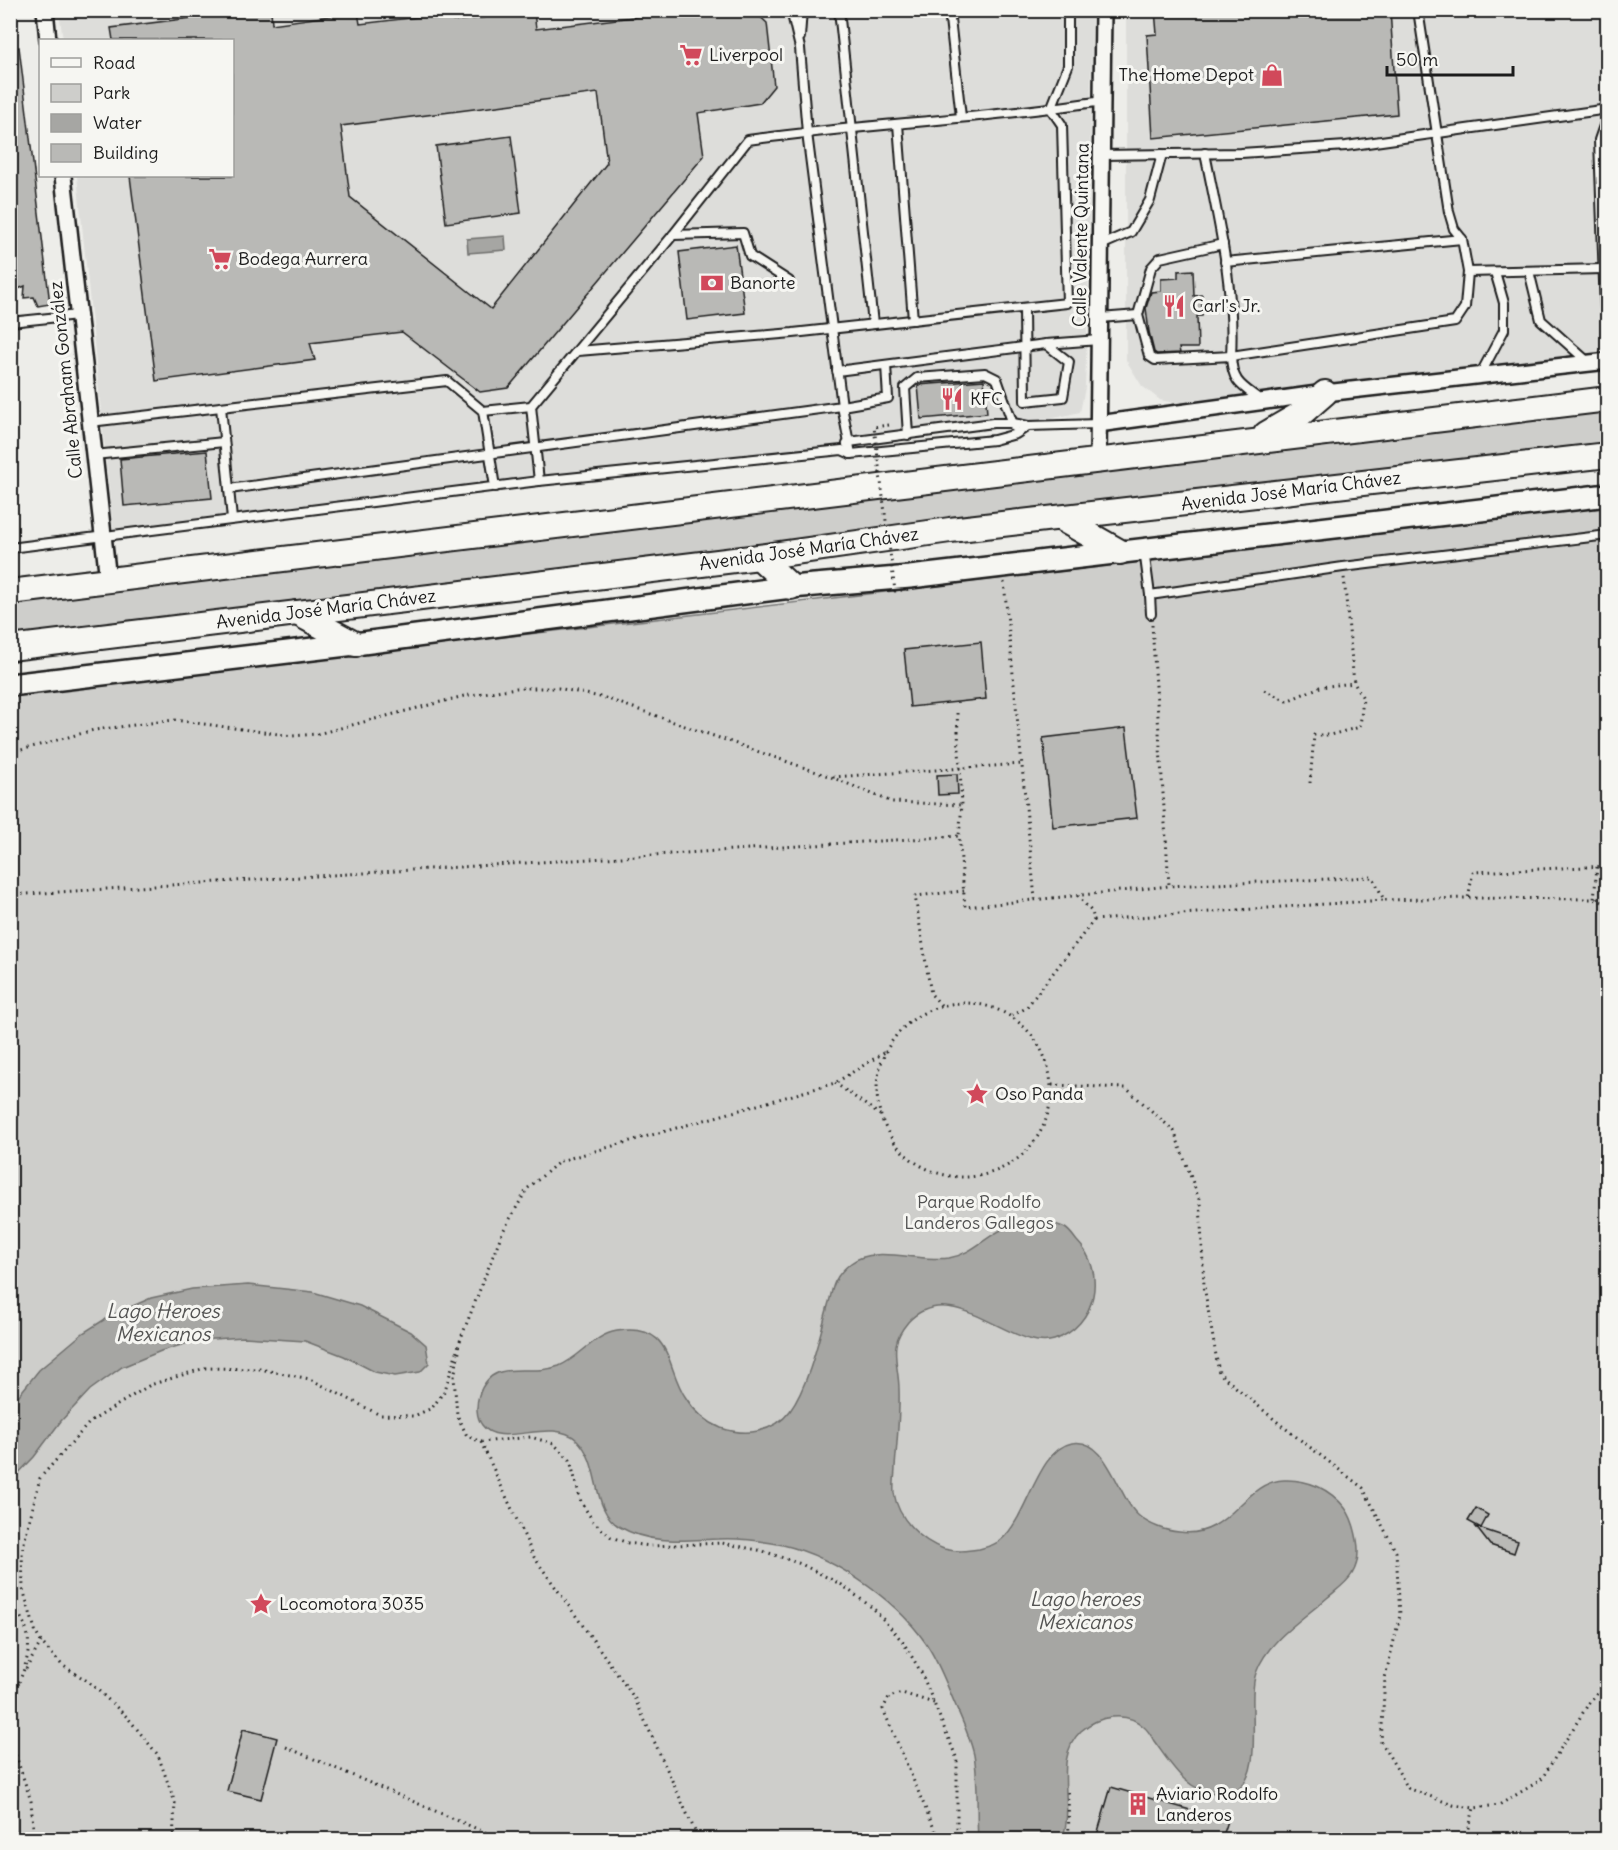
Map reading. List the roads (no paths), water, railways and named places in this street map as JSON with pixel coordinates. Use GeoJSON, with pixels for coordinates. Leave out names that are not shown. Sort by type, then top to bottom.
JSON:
{"type":"FeatureCollection","features":[{"type":"Feature","properties":{"kind":"main road"},"geometry":{"type":"LineString","coordinates":[[1241,442],[1258,437],[1289,422],[1325,393]]}},
{"type":"Feature","properties":{"kind":"main road"},"geometry":{"type":"LineString","coordinates":[[10,592],[1608,399]]}},
{"type":"Feature","properties":{"kind":"main road","name":"Avenida José María Chávez"},"geometry":{"type":"LineString","coordinates":[[10,648],[759,557],[950,530],[1608,455]]}},
{"type":"Feature","properties":{"kind":"main road"},"geometry":{"type":"LineString","coordinates":[[1060,518],[1120,552]]}},
{"type":"Feature","properties":{"kind":"main road"},"geometry":{"type":"LineString","coordinates":[[759,557],[791,587]]}},
{"type":"Feature","properties":{"kind":"main road"},"geometry":{"type":"LineString","coordinates":[[297,613],[355,644]]}},
{"type":"Feature","properties":{"kind":"street"},"geometry":{"type":"LineString","coordinates":[[45,10],[48,39]]}},
{"type":"Feature","properties":{"kind":"street","name":"Calle Valente Quintana"},"geometry":{"type":"LineString","coordinates":[[1098,460],[1103,10]]}},
{"type":"Feature","properties":{"kind":"street","name":"Calle Abraham González"},"geometry":{"type":"LineString","coordinates":[[63,177],[108,580]]}},
{"type":"Feature","properties":{"kind":"street"},"geometry":{"type":"LineString","coordinates":[[1098,424],[1325,393],[1608,361]]}},
{"type":"Feature","properties":{"kind":"street","name":"Avenida José María Chávez"},"geometry":{"type":"LineString","coordinates":[[10,686],[791,587],[910,577],[1608,495]]}},
{"type":"Feature","properties":{"kind":"lane"},"geometry":{"type":"LineString","coordinates":[[791,10],[800,48]]}},
{"type":"Feature","properties":{"kind":"lane"},"geometry":{"type":"LineString","coordinates":[[802,10],[800,48],[807,133],[837,371],[851,454]]}},
{"type":"Feature","properties":{"kind":"lane"},"geometry":{"type":"LineString","coordinates":[[839,10],[873,324]]}},
{"type":"Feature","properties":{"kind":"lane"},"geometry":{"type":"LineString","coordinates":[[949,10],[961,117]]}},
{"type":"Feature","properties":{"kind":"lane"},"geometry":{"type":"LineString","coordinates":[[1051,109],[1068,66],[1068,10]]}},
{"type":"Feature","properties":{"kind":"lane"},"geometry":{"type":"LineString","coordinates":[[1223,244],[1160,258],[1151,268],[1138,315],[1149,356],[1155,360],[1231,356],[1455,322],[1465,307],[1468,272],[1462,239],[1454,229],[1449,212],[1418,10]]}},
{"type":"Feature","properties":{"kind":"lane"},"geometry":{"type":"LineString","coordinates":[[483,411],[531,406],[748,141],[852,128],[1051,109],[1102,101]]}},
{"type":"Feature","properties":{"kind":"lane"},"geometry":{"type":"LineString","coordinates":[[578,351],[833,328],[1067,303],[1062,125],[1051,109]]}},
{"type":"Feature","properties":{"kind":"lane"},"geometry":{"type":"LineString","coordinates":[[1101,155],[1205,153],[1346,146],[1608,109]]}},
{"type":"Feature","properties":{"kind":"lane"},"geometry":{"type":"LineString","coordinates":[[1608,114],[1599,140],[1605,310],[1608,310]]}},
{"type":"Feature","properties":{"kind":"lane"},"geometry":{"type":"LineString","coordinates":[[898,124],[913,320]]}},
{"type":"Feature","properties":{"kind":"lane"},"geometry":{"type":"LineString","coordinates":[[1205,153],[1223,244],[1231,301],[1232,369],[1237,382],[1263,402]]}},
{"type":"Feature","properties":{"kind":"lane"},"geometry":{"type":"LineString","coordinates":[[1101,245],[1131,232],[1150,200],[1162,154]]}},
{"type":"Feature","properties":{"kind":"lane"},"geometry":{"type":"LineString","coordinates":[[673,235],[743,233],[750,256],[789,282]]}},
{"type":"Feature","properties":{"kind":"lane"},"geometry":{"type":"LineString","coordinates":[[1225,262],[1462,239]]}},
{"type":"Feature","properties":{"kind":"lane"},"geometry":{"type":"LineString","coordinates":[[1468,272],[1603,269]]}},
{"type":"Feature","properties":{"kind":"lane"},"geometry":{"type":"LineString","coordinates":[[1529,271],[1541,320],[1589,363]]}},
{"type":"Feature","properties":{"kind":"lane"},"geometry":{"type":"LineString","coordinates":[[1480,375],[1504,330],[1504,303],[1495,272]]}},
{"type":"Feature","properties":{"kind":"lane"},"geometry":{"type":"LineString","coordinates":[[1024,308],[1025,401],[1063,397],[1069,362],[1046,344]]}},
{"type":"Feature","properties":{"kind":"lane"},"geometry":{"type":"LineString","coordinates":[[10,322],[78,315]]}},
{"type":"Feature","properties":{"kind":"lane"},"geometry":{"type":"LineString","coordinates":[[1100,318],[1138,315]]}},
{"type":"Feature","properties":{"kind":"lane"},"geometry":{"type":"LineString","coordinates":[[837,371],[1025,346],[1099,340]]}},
{"type":"Feature","properties":{"kind":"lane"},"geometry":{"type":"LineString","coordinates":[[229,489],[535,449],[888,398],[886,365]]}},
{"type":"Feature","properties":{"kind":"lane"},"geometry":{"type":"LineString","coordinates":[[908,435],[905,388],[917,378],[986,373],[997,379],[1016,434]]}},
{"type":"Feature","properties":{"kind":"lane"},"geometry":{"type":"LineString","coordinates":[[90,422],[447,381],[483,411],[495,486]]}},
{"type":"Feature","properties":{"kind":"lane"},"geometry":{"type":"LineString","coordinates":[[531,406],[539,481]]}},
{"type":"Feature","properties":{"kind":"lane"},"geometry":{"type":"LineString","coordinates":[[221,407],[232,519]]}},
{"type":"Feature","properties":{"kind":"lane"},"geometry":{"type":"LineString","coordinates":[[842,450],[849,442],[993,423],[1028,426],[1098,424]]}},
{"type":"Feature","properties":{"kind":"lane"},"geometry":{"type":"LineString","coordinates":[[10,548],[539,481],[842,450],[851,454],[994,440],[1016,434],[1028,426]]}},
{"type":"Feature","properties":{"kind":"lane"},"geometry":{"type":"LineString","coordinates":[[94,455],[225,442]]}},
{"type":"Feature","properties":{"kind":"lane"},"geometry":{"type":"LineString","coordinates":[[1150,595],[1343,567],[1608,535]]}},
{"type":"Feature","properties":{"kind":"lane"},"geometry":{"type":"LineString","coordinates":[[1144,548],[1151,614]]}},
{"type":"Feature","properties":{"kind":"water"},"geometry":{"type":"Polygon","coordinates":[[[505,236],[506,250],[468,253],[467,239],[505,236]]]}},
{"type":"Feature","properties":{"kind":"water","name":"Lago heroes Mexicanos"},"geometry":{"type":"Polygon","coordinates":[[[1040,1220],[1065,1228],[1086,1253],[1092,1267],[1093,1296],[1080,1323],[1069,1333],[1054,1340],[1038,1341],[1020,1336],[963,1310],[944,1307],[925,1310],[908,1322],[898,1339],[896,1356],[899,1408],[894,1490],[900,1512],[912,1528],[927,1541],[953,1551],[979,1549],[994,1544],[1011,1529],[1050,1458],[1060,1448],[1072,1443],[1084,1443],[1095,1449],[1103,1459],[1139,1516],[1163,1529],[1196,1532],[1211,1527],[1224,1519],[1257,1490],[1270,1483],[1293,1480],[1318,1486],[1339,1501],[1350,1515],[1358,1549],[1354,1570],[1347,1581],[1287,1631],[1261,1661],[1254,1686],[1253,1754],[1245,1782],[1236,1790],[1219,1793],[1198,1789],[1174,1768],[1144,1727],[1129,1718],[1112,1717],[1088,1726],[1072,1742],[1065,1769],[1067,1812],[1062,1839],[978,1839],[976,1766],[968,1735],[934,1656],[912,1625],[896,1609],[877,1593],[836,1566],[793,1548],[738,1539],[656,1539],[632,1533],[620,1527],[604,1510],[590,1461],[577,1440],[566,1433],[554,1431],[501,1435],[490,1432],[480,1422],[477,1403],[485,1383],[493,1375],[502,1371],[547,1369],[559,1366],[609,1333],[635,1330],[649,1333],[658,1340],[665,1350],[686,1398],[706,1419],[721,1428],[735,1431],[763,1430],[783,1418],[797,1400],[813,1359],[834,1285],[837,1278],[851,1263],[872,1255],[937,1259],[958,1256],[1010,1226],[1040,1220]]]}},
{"type":"Feature","properties":{"kind":"water","name":"Lago Heroes Mexicanos"},"geometry":{"type":"Polygon","coordinates":[[[248,1285],[313,1292],[360,1306],[411,1332],[426,1345],[429,1363],[420,1372],[395,1376],[375,1372],[344,1356],[305,1341],[244,1337],[198,1340],[161,1351],[122,1367],[90,1390],[11,1481],[11,1405],[39,1370],[83,1333],[110,1316],[151,1298],[192,1289],[248,1285]]]}},
{"type":"Feature","properties":{"kind":"place","name":"Liverpool"},"geometry":{"type":"Point","coordinates":[691,55]}},
{"type":"Feature","properties":{"kind":"place","name":"The Home Depot"},"geometry":{"type":"Point","coordinates":[1272,75]}},
{"type":"Feature","properties":{"kind":"place","name":"Bodega Aurrera"},"geometry":{"type":"Point","coordinates":[220,259]}},
{"type":"Feature","properties":{"kind":"place","name":"Banorte"},"geometry":{"type":"Point","coordinates":[712,283]}},
{"type":"Feature","properties":{"kind":"place","name":"Carl's Jr."},"geometry":{"type":"Point","coordinates":[1174,306]}},
{"type":"Feature","properties":{"kind":"place","name":"KFC"},"geometry":{"type":"Point","coordinates":[952,399]}},
{"type":"Feature","properties":{"kind":"place","name":"Oso Panda"},"geometry":{"type":"Point","coordinates":[977,1094]}},
{"type":"Feature","properties":{"kind":"place","name":"Locomotora 3035"},"geometry":{"type":"Point","coordinates":[261,1604]}},
{"type":"Feature","properties":{"kind":"place","name":"Aviario Rodolfo Landeros"},"geometry":{"type":"Point","coordinates":[1138,1804]}},
{"type":"Feature","properties":{"kind":"park label","name":"Parque Rodolfo Landeros Gallegos"},"geometry":{"type":"Point","coordinates":[979,1212]}}]}
